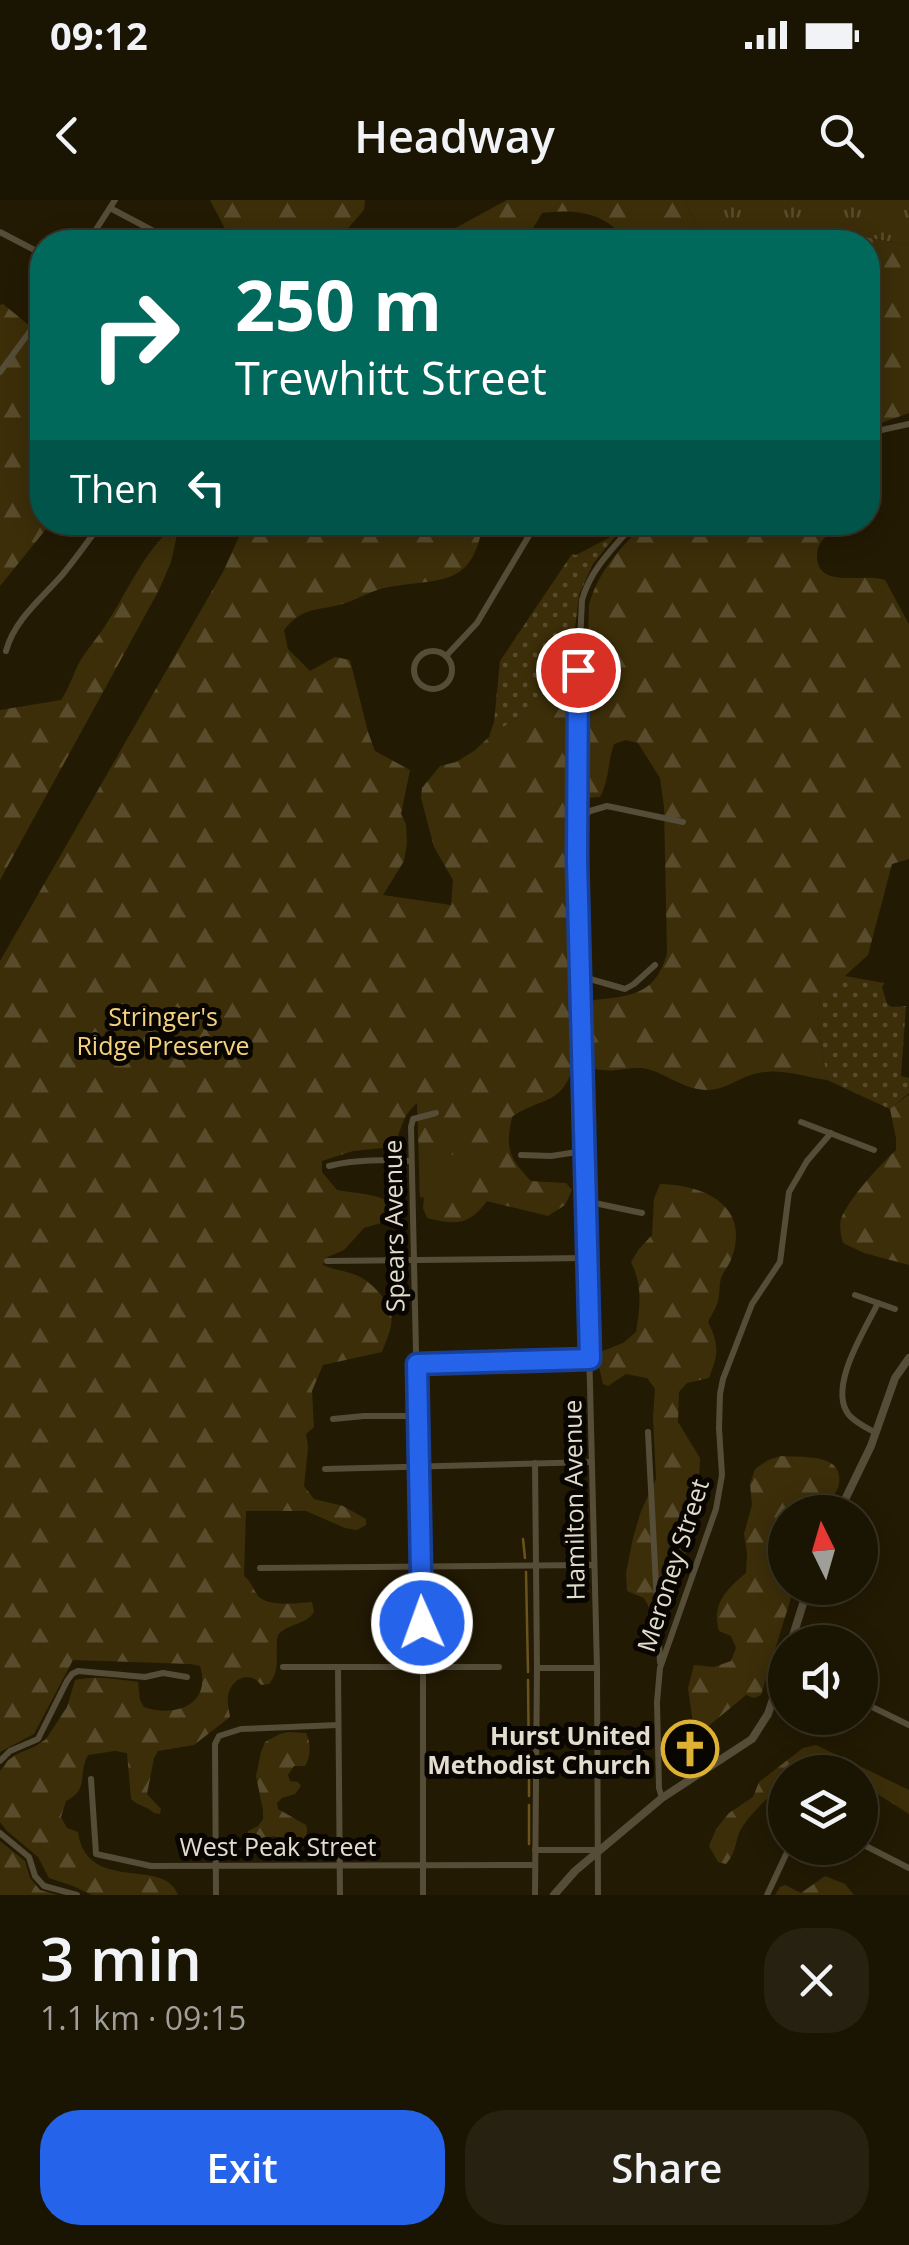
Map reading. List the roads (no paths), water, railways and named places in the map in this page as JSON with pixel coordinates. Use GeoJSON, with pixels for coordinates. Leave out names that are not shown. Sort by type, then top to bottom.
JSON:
{"type":"FeatureCollection","features":[{"type":"Feature","properties":{"kind":"street"},"geometry":{"type":"LineString","coordinates":[[96,230],[112,204],[154,230]]}},
{"type":"Feature","properties":{"kind":"street"},"geometry":{"type":"LineString","coordinates":[[0,232],[30,248]]}},
{"type":"Feature","properties":{"kind":"street"},"geometry":{"type":"LineString","coordinates":[[0,372],[30,331]]}},
{"type":"Feature","properties":{"kind":"street"},"geometry":{"type":"LineString","coordinates":[[880,430],[909,424]]}},
{"type":"Feature","properties":{"kind":"street"},"geometry":{"type":"LineString","coordinates":[[6,651],[22,619],[92,535]]}},
{"type":"Feature","properties":{"kind":"street"},"geometry":{"type":"LineString","coordinates":[[446,656],[482,616],[529,535]]}},
{"type":"Feature","properties":{"kind":"street","name":"Hamilton Avenue"},"geometry":{"type":"LineString","coordinates":[[598,1895],[597,1668],[577,706],[582,600],[600,562],[624,535]]}},
{"type":"Feature","properties":{"kind":"street"},"geometry":{"type":"LineString","coordinates":[[434,652],[446,656],[452,669],[446,683],[434,688],[420,684],[414,668],[420,656],[434,652]]}},
{"type":"Feature","properties":{"kind":"street"},"geometry":{"type":"LineString","coordinates":[[578,823],[590,811],[607,806],[683,822]]}},
{"type":"Feature","properties":{"kind":"street"},"geometry":{"type":"LineString","coordinates":[[580,973],[625,989],[654,965]]}},
{"type":"Feature","properties":{"kind":"street","name":"Spears Avenue"},"geometry":{"type":"LineString","coordinates":[[423,1895],[423,1668],[411,1126],[413,1119],[436,1113]]}},
{"type":"Feature","properties":{"kind":"street"},"geometry":{"type":"LineString","coordinates":[[801,1122],[874,1150]]}},
{"type":"Feature","properties":{"kind":"street","name":"Meroney Street"},"geometry":{"type":"LineString","coordinates":[[662,1798],[657,1702],[660,1668],[716,1509],[722,1475],[719,1428],[723,1379],[752,1304],[780,1262],[789,1192],[795,1178],[831,1133]]}},
{"type":"Feature","properties":{"kind":"street"},"geometry":{"type":"LineString","coordinates":[[521,1155],[584,1151]]}},
{"type":"Feature","properties":{"kind":"street"},"geometry":{"type":"LineString","coordinates":[[330,1166],[412,1160]]}},
{"type":"Feature","properties":{"kind":"street"},"geometry":{"type":"LineString","coordinates":[[586,1200],[642,1213]]}},
{"type":"Feature","properties":{"kind":"street"},"geometry":{"type":"LineString","coordinates":[[328,1260],[586,1258]]}},
{"type":"Feature","properties":{"kind":"street"},"geometry":{"type":"LineString","coordinates":[[855,1295],[894,1309]]}},
{"type":"Feature","properties":{"kind":"street"},"geometry":{"type":"LineString","coordinates":[[876,1433],[848,1413],[842,1394],[844,1376],[878,1303]]}},
{"type":"Feature","properties":{"kind":"street"},"geometry":{"type":"LineString","coordinates":[[848,1495],[895,1378],[909,1358]]}},
{"type":"Feature","properties":{"kind":"street"},"geometry":{"type":"LineString","coordinates":[[417,1364],[590,1359]]}},
{"type":"Feature","properties":{"kind":"street"},"geometry":{"type":"LineString","coordinates":[[333,1419],[418,1416]]}},
{"type":"Feature","properties":{"kind":"street"},"geometry":{"type":"LineString","coordinates":[[648,1432],[660,1668]]}},
{"type":"Feature","properties":{"kind":"street"},"geometry":{"type":"LineString","coordinates":[[325,1469],[592,1462]]}},
{"type":"Feature","properties":{"kind":"street"},"geometry":{"type":"LineString","coordinates":[[535,1463],[535,1895]]}},
{"type":"Feature","properties":{"kind":"street"},"geometry":{"type":"LineString","coordinates":[[260,1568],[593,1565]]}},
{"type":"Feature","properties":{"kind":"street"},"geometry":{"type":"LineString","coordinates":[[283,1668],[499,1668]]}},
{"type":"Feature","properties":{"kind":"street"},"geometry":{"type":"LineString","coordinates":[[338,1668],[340,1895]]}},
{"type":"Feature","properties":{"kind":"street"},"geometry":{"type":"LineString","coordinates":[[537,1668],[597,1668]]}},
{"type":"Feature","properties":{"kind":"street"},"geometry":{"type":"LineString","coordinates":[[0,1760],[10,1751],[38,1739],[72,1674],[85,1670],[186,1677]]}},
{"type":"Feature","properties":{"kind":"street"},"geometry":{"type":"LineString","coordinates":[[878,1710],[909,1725]]}},
{"type":"Feature","properties":{"kind":"street"},"geometry":{"type":"LineString","coordinates":[[554,1895],[599,1850],[662,1798],[752,1739],[768,1714]]}},
{"type":"Feature","properties":{"kind":"street"},"geometry":{"type":"LineString","coordinates":[[216,1895],[215,1744],[219,1736],[241,1729],[338,1725]]}},
{"type":"Feature","properties":{"kind":"street","name":"West Peak Street"},"geometry":{"type":"LineString","coordinates":[[92,1779],[96,1854],[151,1866],[535,1865]]}},
{"type":"Feature","properties":{"kind":"street"},"geometry":{"type":"LineString","coordinates":[[0,1833],[30,1857],[35,1876],[44,1886],[76,1895]]}},
{"type":"Feature","properties":{"kind":"street"},"geometry":{"type":"LineString","coordinates":[[535,1850],[599,1850]]}},
{"type":"Feature","properties":{"kind":"street"},"geometry":{"type":"LineString","coordinates":[[878,1852],[909,1868]]}},
{"type":"Feature","properties":{"kind":"street"},"geometry":{"type":"LineString","coordinates":[[767,1895],[781,1865]]}},
{"type":"Feature","properties":{"kind":"waterway"},"geometry":{"type":"LineString","coordinates":[[523,1539],[525,1558]]}},
{"type":"Feature","properties":{"kind":"waterway"},"geometry":{"type":"LineString","coordinates":[[526,1572],[528,1672]]}},
{"type":"Feature","properties":{"kind":"waterway"},"geometry":{"type":"LineString","coordinates":[[528,1680],[529,1772]]}},
{"type":"Feature","properties":{"kind":"waterway"},"geometry":{"type":"LineString","coordinates":[[529,1780],[529,1796]]}},
{"type":"Feature","properties":{"kind":"waterway"},"geometry":{"type":"LineString","coordinates":[[529,1805],[529,1844]]}},
{"type":"Feature","properties":{"kind":"place","name":"Hurst United Methodist Church"},"geometry":{"type":"Point","coordinates":[690,1749]}},
{"type":"Feature","properties":{"kind":"park label","name":"Stringer's Ridge Preserve"},"geometry":{"type":"Point","coordinates":[163,1030]}}]}
